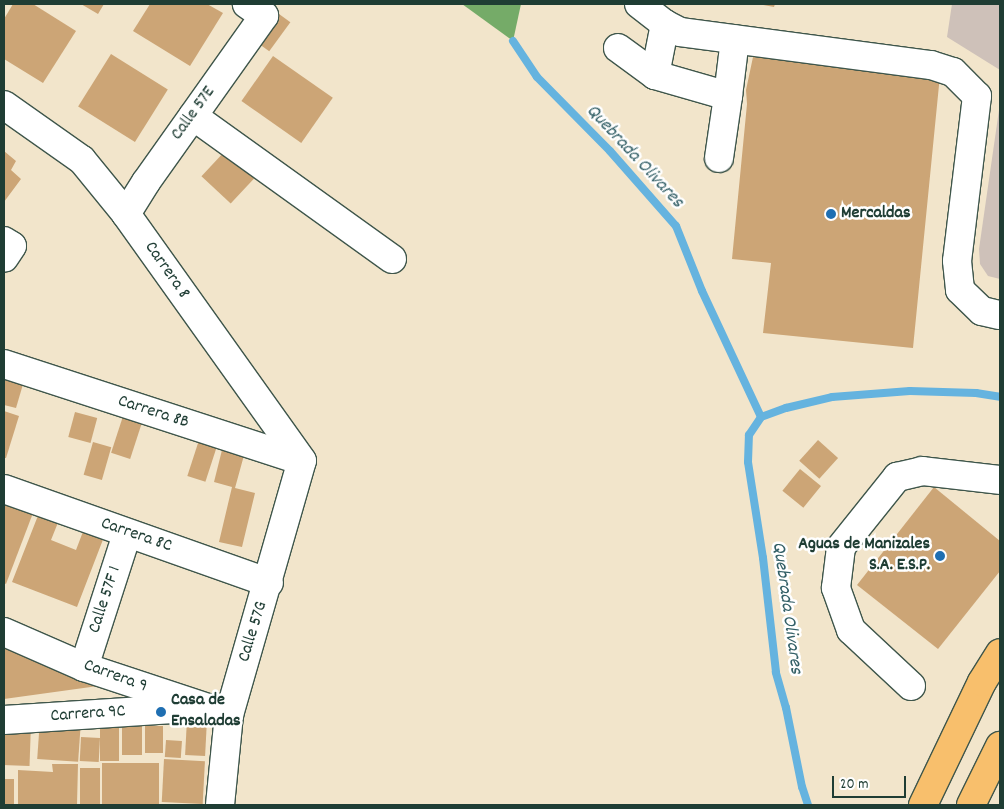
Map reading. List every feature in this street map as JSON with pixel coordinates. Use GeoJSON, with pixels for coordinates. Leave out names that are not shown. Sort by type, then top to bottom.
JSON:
{"type":"FeatureCollection","features":[{"type":"Feature","properties":{"kind":"main road"},"geometry":{"type":"LineString","coordinates":[[923,805],[982,682],[1000,653]]}},
{"type":"Feature","properties":{"kind":"main road"},"geometry":{"type":"LineString","coordinates":[[932,805],[956,737]]}},
{"type":"Feature","properties":{"kind":"main road"},"geometry":{"type":"LineString","coordinates":[[972,805],[1000,746]]}},
{"type":"Feature","properties":{"kind":"street"},"geometry":{"type":"LineString","coordinates":[[639,4],[665,24],[680,32],[931,65],[953,72],[976,96],[957,260],[960,290],[982,312],[1000,315]]}},
{"type":"Feature","properties":{"kind":"street","name":"Calle 57E"},"geometry":{"type":"LineString","coordinates":[[126,214],[146,182],[193,116],[255,10]]}},
{"type":"Feature","properties":{"kind":"street"},"geometry":{"type":"LineString","coordinates":[[655,75],[665,24]]}},
{"type":"Feature","properties":{"kind":"street"},"geometry":{"type":"LineString","coordinates":[[719,158],[735,40]]}},
{"type":"Feature","properties":{"kind":"street"},"geometry":{"type":"LineString","coordinates":[[618,48],[655,75],[728,96]]}},
{"type":"Feature","properties":{"kind":"street","name":"Carrera 8"},"geometry":{"type":"LineString","coordinates":[[4,105],[82,160],[126,214],[302,462]]}},
{"type":"Feature","properties":{"kind":"street"},"geometry":{"type":"LineString","coordinates":[[193,116],[392,259]]}},
{"type":"Feature","properties":{"kind":"street","name":"Carrera 8B"},"geometry":{"type":"LineString","coordinates":[[4,364],[302,462]]}},
{"type":"Feature","properties":{"kind":"street","name":"Calle 57G"},"geometry":{"type":"LineString","coordinates":[[220,805],[229,716],[269,583],[302,462]]}},
{"type":"Feature","properties":{"kind":"street"},"geometry":{"type":"LineString","coordinates":[[911,686],[851,630],[836,588],[841,547],[897,476],[922,471],[1000,480]]}},
{"type":"Feature","properties":{"kind":"street","name":"Carrera 8C"},"geometry":{"type":"LineString","coordinates":[[4,489],[269,583]]}},
{"type":"Feature","properties":{"kind":"street","name":"Calle 57F 1"},"geometry":{"type":"LineString","coordinates":[[84,667],[127,534]]}},
{"type":"Feature","properties":{"kind":"street","name":"Carrera 9"},"geometry":{"type":"LineString","coordinates":[[4,632],[84,667],[229,716]]}},
{"type":"Feature","properties":{"kind":"street","name":"Carrera 9C"},"geometry":{"type":"LineString","coordinates":[[4,720],[202,707]]}},
{"type":"Feature","properties":{"kind":"shaded area"},"geometry":{"type":"Polygon","coordinates":[[[952,4],[1000,4],[1000,70],[947,37],[952,4]]]}},
{"type":"Feature","properties":{"kind":"shaded area"},"geometry":{"type":"Polygon","coordinates":[[[1000,103],[1000,279],[988,276],[980,264],[979,249],[1000,103]]]}},
{"type":"Feature","properties":{"kind":"green space"},"geometry":{"type":"Polygon","coordinates":[[[462,4],[521,4],[513,41],[462,4]]]}},
{"type":"Feature","properties":{"kind":"building"},"geometry":{"type":"Polygon","coordinates":[[[13,4],[33,4],[76,31],[43,83],[4,59],[4,19],[13,4]]]}},
{"type":"Feature","properties":{"kind":"building"},"geometry":{"type":"Polygon","coordinates":[[[81,4],[104,4],[98,14],[81,4]]]}},
{"type":"Feature","properties":{"kind":"building"},"geometry":{"type":"Polygon","coordinates":[[[150,4],[207,4],[223,13],[190,66],[133,31],[150,4]]]}},
{"type":"Feature","properties":{"kind":"building"},"geometry":{"type":"Polygon","coordinates":[[[758,4],[775,4],[774,7],[758,4]]]}},
{"type":"Feature","properties":{"kind":"building"},"geometry":{"type":"Polygon","coordinates":[[[275,11],[290,22],[269,51],[254,40],[275,11]]]}},
{"type":"Feature","properties":{"kind":"building"},"geometry":{"type":"Polygon","coordinates":[[[111,54],[168,90],[135,142],[78,107],[111,54]]]}},
{"type":"Feature","properties":{"kind":"building"},"geometry":{"type":"Polygon","coordinates":[[[273,56],[333,98],[301,143],[241,101],[273,56]]]}},
{"type":"Feature","properties":{"kind":"building","name":"Mercaldas"},"geometry":{"type":"Polygon","coordinates":[[[753,57],[940,75],[913,348],[763,333],[771,263],[732,259],[747,104],[746,90],[753,57]]]}},
{"type":"Feature","properties":{"kind":"building"},"geometry":{"type":"Polygon","coordinates":[[[226,150],[255,177],[231,204],[201,176],[226,150]]]}},
{"type":"Feature","properties":{"kind":"building"},"geometry":{"type":"Polygon","coordinates":[[[4,151],[16,161],[11,170],[21,179],[4,202],[4,151]]]}},
{"type":"Feature","properties":{"kind":"building"},"geometry":{"type":"Polygon","coordinates":[[[4,367],[26,374],[16,408],[4,405],[4,367]]]}},
{"type":"Feature","properties":{"kind":"building"},"geometry":{"type":"Polygon","coordinates":[[[125,410],[144,416],[130,459],[111,453],[125,410]]]}},
{"type":"Feature","properties":{"kind":"building"},"geometry":{"type":"Polygon","coordinates":[[[4,411],[19,416],[6,458],[4,458],[4,411]]]}},
{"type":"Feature","properties":{"kind":"building"},"geometry":{"type":"Polygon","coordinates":[[[75,412],[97,418],[90,443],[68,437],[75,412]]]}},
{"type":"Feature","properties":{"kind":"building"},"geometry":{"type":"Polygon","coordinates":[[[200,437],[218,443],[205,482],[187,476],[200,437]]]}},
{"type":"Feature","properties":{"kind":"building"},"geometry":{"type":"Polygon","coordinates":[[[818,440],[838,458],[819,479],[799,461],[818,440]]]}},
{"type":"Feature","properties":{"kind":"building"},"geometry":{"type":"Polygon","coordinates":[[[93,442],[111,447],[102,480],[84,475],[93,442]]]}},
{"type":"Feature","properties":{"kind":"building"},"geometry":{"type":"Polygon","coordinates":[[[224,442],[246,448],[235,488],[255,493],[242,547],[219,542],[232,487],[214,482],[224,442]]]}},
{"type":"Feature","properties":{"kind":"building"},"geometry":{"type":"Polygon","coordinates":[[[800,469],[821,486],[803,508],[782,491],[800,469]]]}},
{"type":"Feature","properties":{"kind":"building","name":"Aguas de Manizales S.A. E.S.P."},"geometry":{"type":"Polygon","coordinates":[[[934,487],[1000,541],[1000,571],[938,649],[857,585],[934,487]]]}},
{"type":"Feature","properties":{"kind":"building"},"geometry":{"type":"Polygon","coordinates":[[[4,501],[33,513],[6,584],[4,583],[4,501]]]}},
{"type":"Feature","properties":{"kind":"building"},"geometry":{"type":"Polygon","coordinates":[[[39,513],[59,520],[51,540],[76,550],[84,529],[104,537],[77,607],[12,582],[39,513]]]}},
{"type":"Feature","properties":{"kind":"building"},"geometry":{"type":"Polygon","coordinates":[[[4,647],[98,686],[4,699],[4,647]]]}},
{"type":"Feature","properties":{"kind":"building"},"geometry":{"type":"Polygon","coordinates":[[[122,716],[142,716],[142,755],[122,755],[122,716]]]}},
{"type":"Feature","properties":{"kind":"building"},"geometry":{"type":"Polygon","coordinates":[[[100,718],[119,718],[119,761],[100,761],[100,718]]]}},
{"type":"Feature","properties":{"kind":"building"},"geometry":{"type":"Polygon","coordinates":[[[40,719],[81,722],[78,762],[37,759],[40,719]]]}},
{"type":"Feature","properties":{"kind":"building"},"geometry":{"type":"Polygon","coordinates":[[[187,719],[207,720],[205,756],[185,755],[187,719]]]}},
{"type":"Feature","properties":{"kind":"building"},"geometry":{"type":"Polygon","coordinates":[[[4,723],[31,724],[30,766],[4,765],[4,723]]]}},
{"type":"Feature","properties":{"kind":"building"},"geometry":{"type":"Polygon","coordinates":[[[145,726],[163,726],[163,753],[145,753],[145,726]]]}},
{"type":"Feature","properties":{"kind":"building"},"geometry":{"type":"Polygon","coordinates":[[[81,737],[100,738],[99,762],[80,761],[81,737]]]}},
{"type":"Feature","properties":{"kind":"building"},"geometry":{"type":"Polygon","coordinates":[[[166,740],[182,741],[181,758],[165,757],[166,740]]]}},
{"type":"Feature","properties":{"kind":"building"},"geometry":{"type":"Polygon","coordinates":[[[164,759],[205,761],[203,804],[162,802],[164,759]]]}},
{"type":"Feature","properties":{"kind":"building"},"geometry":{"type":"Polygon","coordinates":[[[102,763],[159,763],[159,805],[102,805],[102,763]]]}},
{"type":"Feature","properties":{"kind":"building"},"geometry":{"type":"Polygon","coordinates":[[[52,764],[78,764],[77,805],[18,805],[18,770],[53,772],[52,764]]]}},
{"type":"Feature","properties":{"kind":"building"},"geometry":{"type":"Polygon","coordinates":[[[80,768],[100,768],[100,805],[80,805],[80,768]]]}},
{"type":"Feature","properties":{"kind":"building"},"geometry":{"type":"Polygon","coordinates":[[[4,779],[14,779],[14,805],[4,805],[4,779]]]}},
{"type":"Feature","properties":{"kind":"waterway","name":"Quebrada Olivares"},"geometry":{"type":"LineString","coordinates":[[513,41],[537,77],[610,151],[676,226],[702,291],[761,417]]}},
{"type":"Feature","properties":{"kind":"waterway","name":"Quebrada Olivares"},"geometry":{"type":"LineString","coordinates":[[808,805],[802,787],[786,708],[776,672],[763,558],[748,462],[749,435],[761,417],[786,408],[832,397],[910,391],[976,393],[1000,397]]}},
{"type":"Feature","properties":{"kind":"place","name":"Mercaldas"},"geometry":{"type":"Point","coordinates":[831,214]}},
{"type":"Feature","properties":{"kind":"place","name":"Aguas de Manizales S.A. E.S.P."},"geometry":{"type":"Point","coordinates":[940,556]}},
{"type":"Feature","properties":{"kind":"place","name":"Casa de Ensaladas"},"geometry":{"type":"Point","coordinates":[161,712]}}]}
